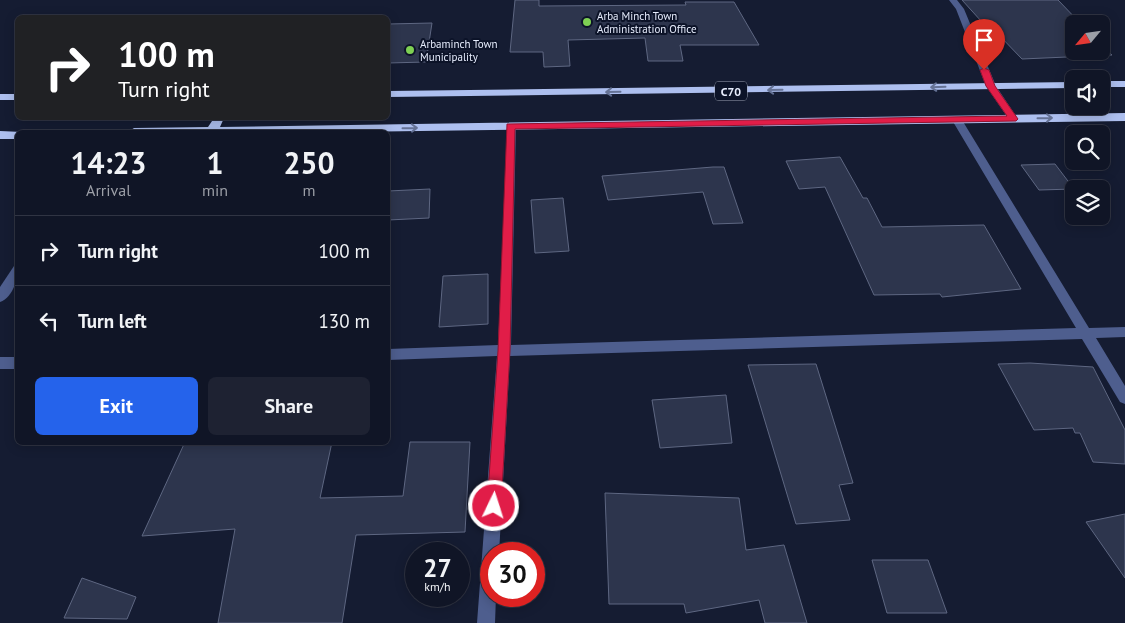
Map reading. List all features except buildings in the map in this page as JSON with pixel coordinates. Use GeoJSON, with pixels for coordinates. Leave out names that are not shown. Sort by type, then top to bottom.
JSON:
{"type":"FeatureCollection","features":[{"type":"Feature","properties":{"kind":"highway"},"geometry":{"type":"LineString","coordinates":[[1110,84],[1125,84]]}},
{"type":"Feature","properties":{"kind":"highway","name":"C70"},"geometry":{"type":"LineString","coordinates":[[390,94],[1065,85]]}},
{"type":"Feature","properties":{"kind":"highway"},"geometry":{"type":"LineString","coordinates":[[0,97],[15,97]]}},
{"type":"Feature","properties":{"kind":"highway"},"geometry":{"type":"LineString","coordinates":[[272,130],[1125,117]]}},
{"type":"Feature","properties":{"kind":"highway"},"geometry":{"type":"LineString","coordinates":[[0,135],[15,135]]}},
{"type":"Feature","properties":{"kind":"street"},"geometry":{"type":"LineString","coordinates":[[953,0],[960,9],[991,86],[1013,119]]}},
{"type":"Feature","properties":{"kind":"street"},"geometry":{"type":"LineString","coordinates":[[960,9],[965,0]]}},
{"type":"Feature","properties":{"kind":"street"},"geometry":{"type":"LineString","coordinates":[[957,120],[1088,333],[1125,398]]}},
{"type":"Feature","properties":{"kind":"street"},"geometry":{"type":"LineString","coordinates":[[486,623],[504,351],[511,126]]}},
{"type":"Feature","properties":{"kind":"street"},"geometry":{"type":"LineString","coordinates":[[0,297],[15,274]]}},
{"type":"Feature","properties":{"kind":"street"},"geometry":{"type":"LineString","coordinates":[[390,354],[1125,332]]}},
{"type":"Feature","properties":{"kind":"street"},"geometry":{"type":"LineString","coordinates":[[0,363],[15,362]]}},
{"type":"Feature","properties":{"kind":"place","name":"Arba Minch Town Administration Office"},"geometry":{"type":"Point","coordinates":[587,22]}},
{"type":"Feature","properties":{"kind":"place","name":"Arbaminch Town Municipality"},"geometry":{"type":"Point","coordinates":[410,50]}},
{"type":"Feature","properties":{"kind":"route"},"geometry":{"type":"LineString","coordinates":[[494,506],[504,351],[511,126],[1013,119],[991,86],[984,70]]}}]}
